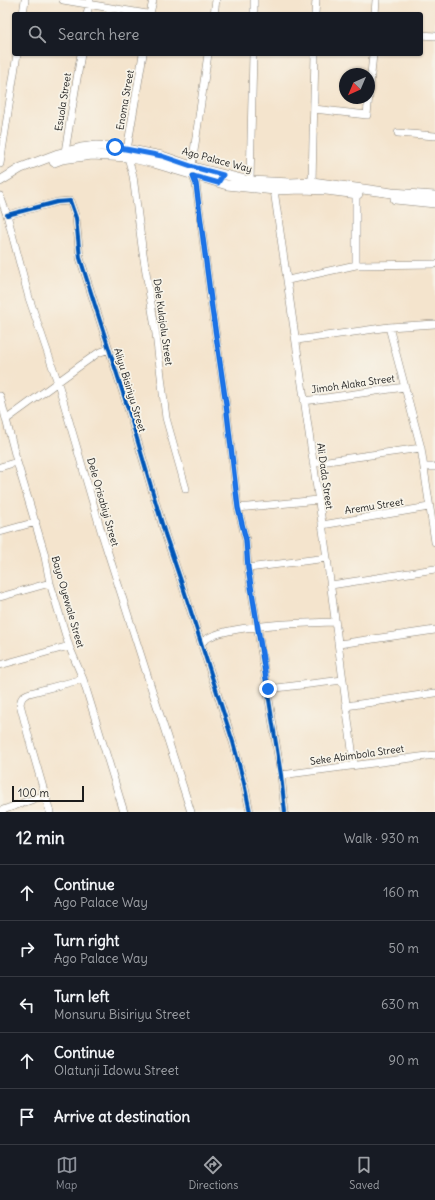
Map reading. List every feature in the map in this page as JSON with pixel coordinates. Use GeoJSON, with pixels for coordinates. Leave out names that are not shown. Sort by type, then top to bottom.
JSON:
{"type":"FeatureCollection","features":[{"type":"Feature","properties":{"kind":"main road","name":"Ago Palace Way"},"geometry":{"type":"LineString","coordinates":[[0,180],[34,162],[72,150],[96,146],[115,147],[195,180],[291,183],[312,182],[392,193],[435,196]]}},
{"type":"Feature","properties":{"kind":"main road","name":"Ago Palace Way"},"geometry":{"type":"LineString","coordinates":[[0,186],[26,171],[62,159],[92,155],[127,153],[162,156],[192,165],[225,180],[274,190],[303,189],[435,203]]}},
{"type":"Feature","properties":{"kind":"street"},"geometry":{"type":"LineString","coordinates":[[23,12],[25,0]]}},
{"type":"Feature","properties":{"kind":"street"},"geometry":{"type":"LineString","coordinates":[[63,0],[89,2],[137,12]]}},
{"type":"Feature","properties":{"kind":"street"},"geometry":{"type":"LineString","coordinates":[[150,12],[153,0]]}},
{"type":"Feature","properties":{"kind":"street"},"geometry":{"type":"LineString","coordinates":[[214,12],[216,0]]}},
{"type":"Feature","properties":{"kind":"street"},"geometry":{"type":"LineString","coordinates":[[254,0],[254,12]]}},
{"type":"Feature","properties":{"kind":"street"},"geometry":{"type":"LineString","coordinates":[[315,12],[316,0]]}},
{"type":"Feature","properties":{"kind":"street"},"geometry":{"type":"LineString","coordinates":[[375,12],[376,0]]}},
{"type":"Feature","properties":{"kind":"street"},"geometry":{"type":"LineString","coordinates":[[87,12],[89,2]]}},
{"type":"Feature","properties":{"kind":"street"},"geometry":{"type":"LineString","coordinates":[[423,35],[435,36]]}},
{"type":"Feature","properties":{"kind":"street"},"geometry":{"type":"LineString","coordinates":[[0,164],[17,56]]}},
{"type":"Feature","properties":{"kind":"street","name":"Esuola Street"},"geometry":{"type":"LineString","coordinates":[[65,152],[81,56]]}},
{"type":"Feature","properties":{"kind":"street","name":"Enoma Street"},"geometry":{"type":"LineString","coordinates":[[127,153],[143,56]]}},
{"type":"Feature","properties":{"kind":"street"},"geometry":{"type":"LineString","coordinates":[[192,165],[208,56]]}},
{"type":"Feature","properties":{"kind":"street"},"geometry":{"type":"LineString","coordinates":[[250,181],[253,56]]}},
{"type":"Feature","properties":{"kind":"street"},"geometry":{"type":"LineString","coordinates":[[312,182],[315,56]]}},
{"type":"Feature","properties":{"kind":"street"},"geometry":{"type":"LineString","coordinates":[[314,109],[367,115],[373,56]]}},
{"type":"Feature","properties":{"kind":"street"},"geometry":{"type":"LineString","coordinates":[[398,133],[435,136]]}},
{"type":"Feature","properties":{"kind":"street","name":"Dele Kulajolu Street"},"geometry":{"type":"LineString","coordinates":[[127,153],[135,184],[142,247],[156,334],[166,418],[186,489]]}},
{"type":"Feature","properties":{"kind":"street"},"geometry":{"type":"LineString","coordinates":[[195,180],[226,404],[238,508],[246,540],[248,568],[268,689],[285,812]]}},
{"type":"Feature","properties":{"kind":"street","name":"Ali Dada Street"},"geometry":{"type":"LineString","coordinates":[[274,190],[297,340],[304,401],[339,644],[354,765]]}},
{"type":"Feature","properties":{"kind":"street"},"geometry":{"type":"LineString","coordinates":[[356,194],[356,265]]}},
{"type":"Feature","properties":{"kind":"street","name":"Dele Orisabiyi Street"},"geometry":{"type":"LineString","coordinates":[[0,196],[8,215],[29,298],[58,382],[102,534],[191,812]]}},
{"type":"Feature","properties":{"kind":"street","name":"Aliyu Bisiriyu Street"},"geometry":{"type":"LineString","coordinates":[[8,215],[57,202],[70,201],[76,218],[80,258],[130,415],[164,534],[202,643],[235,748],[250,812]]}},
{"type":"Feature","properties":{"kind":"street"},"geometry":{"type":"LineString","coordinates":[[288,280],[356,265],[435,264]]}},
{"type":"Feature","properties":{"kind":"street"},"geometry":{"type":"LineString","coordinates":[[297,340],[389,327],[435,324]]}},
{"type":"Feature","properties":{"kind":"street"},"geometry":{"type":"LineString","coordinates":[[389,327],[422,448],[435,542]]}},
{"type":"Feature","properties":{"kind":"street"},"geometry":{"type":"LineString","coordinates":[[7,419],[98,353],[109,349]]}},
{"type":"Feature","properties":{"kind":"street","name":"Jimoh Alaka Street"},"geometry":{"type":"LineString","coordinates":[[304,401],[405,387]]}},
{"type":"Feature","properties":{"kind":"street","name":"Bayo Oyewale Street"},"geometry":{"type":"LineString","coordinates":[[0,396],[17,462],[36,522],[50,583],[69,646],[83,679],[124,812]]}},
{"type":"Feature","properties":{"kind":"street"},"geometry":{"type":"LineString","coordinates":[[313,463],[422,448]]}},
{"type":"Feature","properties":{"kind":"street"},"geometry":{"type":"LineString","coordinates":[[0,467],[17,462]]}},
{"type":"Feature","properties":{"kind":"street"},"geometry":{"type":"LineString","coordinates":[[425,467],[435,467]]}},
{"type":"Feature","properties":{"kind":"street"},"geometry":{"type":"LineString","coordinates":[[238,508],[318,500]]}},
{"type":"Feature","properties":{"kind":"street","name":"Aremu Street"},"geometry":{"type":"LineString","coordinates":[[322,525],[429,507]]}},
{"type":"Feature","properties":{"kind":"street"},"geometry":{"type":"LineString","coordinates":[[0,532],[36,522]]}},
{"type":"Feature","properties":{"kind":"street"},"geometry":{"type":"LineString","coordinates":[[248,568],[327,558]]}},
{"type":"Feature","properties":{"kind":"street"},"geometry":{"type":"LineString","coordinates":[[331,585],[435,569]]}},
{"type":"Feature","properties":{"kind":"street"},"geometry":{"type":"LineString","coordinates":[[0,597],[50,583]]}},
{"type":"Feature","properties":{"kind":"street"},"geometry":{"type":"LineString","coordinates":[[202,643],[204,640],[214,635],[257,626],[335,622]]}},
{"type":"Feature","properties":{"kind":"street"},"geometry":{"type":"LineString","coordinates":[[339,644],[435,630]]}},
{"type":"Feature","properties":{"kind":"street"},"geometry":{"type":"LineString","coordinates":[[0,665],[69,646]]}},
{"type":"Feature","properties":{"kind":"street"},"geometry":{"type":"LineString","coordinates":[[50,812],[20,704],[21,699],[23,696],[30,693],[83,679]]}},
{"type":"Feature","properties":{"kind":"street"},"geometry":{"type":"LineString","coordinates":[[268,689],[343,680]]}},
{"type":"Feature","properties":{"kind":"street"},"geometry":{"type":"LineString","coordinates":[[346,706],[435,693]]}},
{"type":"Feature","properties":{"kind":"street","name":"Seke Abimbola Street"},"geometry":{"type":"LineString","coordinates":[[281,775],[435,755]]}},
{"type":"Feature","properties":{"kind":"street"},"geometry":{"type":"LineString","coordinates":[[0,811],[46,795]]}},
{"type":"Feature","properties":{"kind":"cycle path"},"geometry":{"type":"LineString","coordinates":[[193,176],[196,184],[226,404],[238,508],[246,540],[248,568],[281,775],[285,812]]}},
{"type":"Feature","properties":{"kind":"cycle path"},"geometry":{"type":"LineString","coordinates":[[7,215],[57,202],[70,201],[76,218],[80,258],[130,415],[165,534],[233,742],[250,812]]}},
{"type":"Feature","properties":{"kind":"route"},"geometry":{"type":"LineString","coordinates":[[115,147],[162,156],[223,175],[218,183],[193,176],[196,184],[226,404],[238,508],[246,540],[248,568],[268,689]]}}]}
